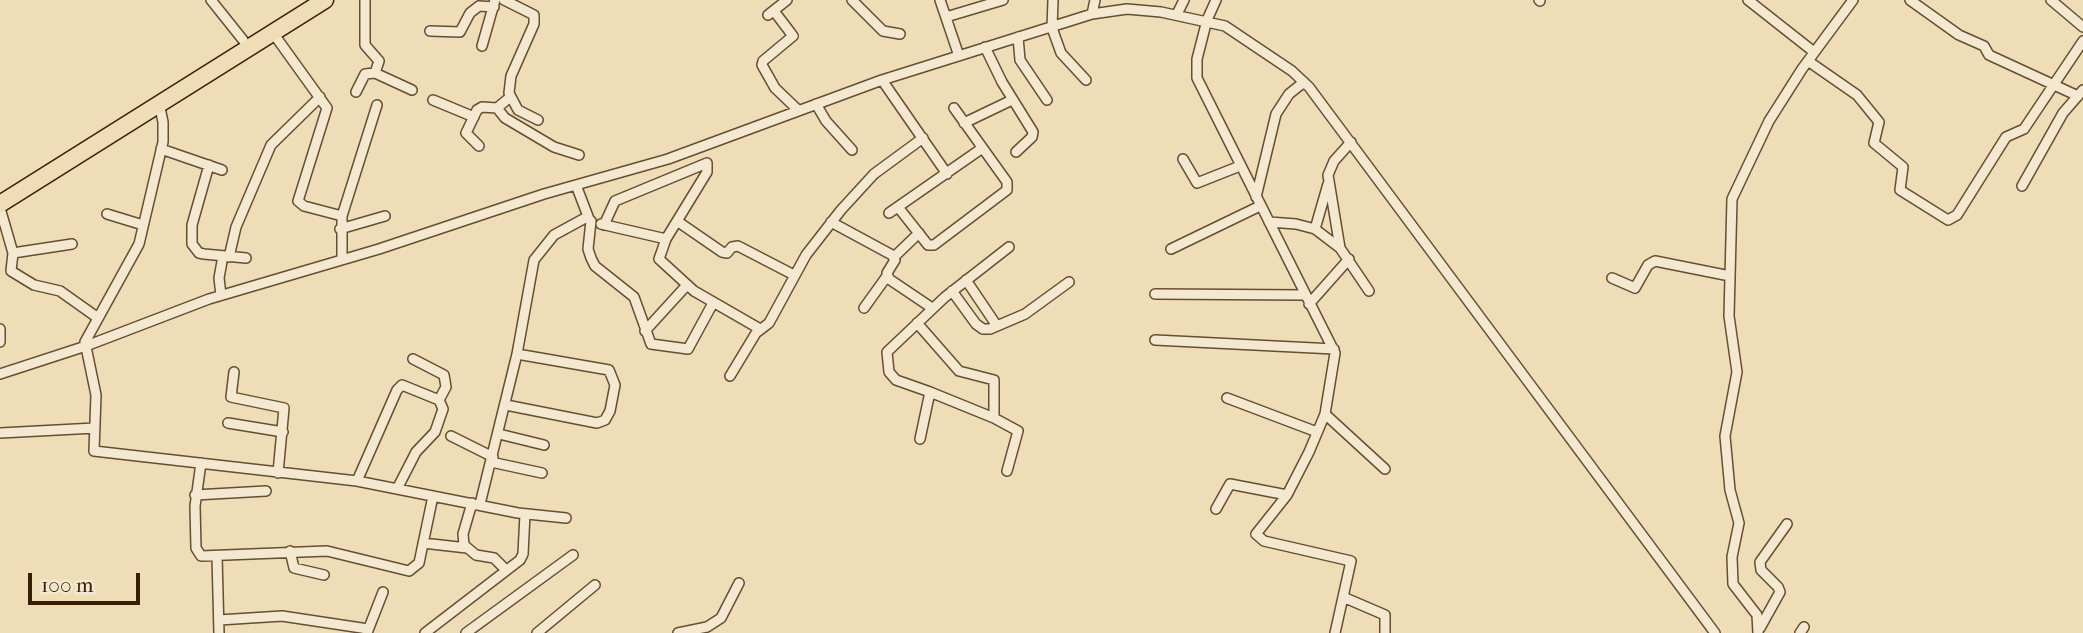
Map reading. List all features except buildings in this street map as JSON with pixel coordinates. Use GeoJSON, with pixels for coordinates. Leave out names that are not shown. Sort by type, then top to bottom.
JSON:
{"type":"FeatureCollection","features":[{"type":"Feature","properties":{"kind":"highway"},"geometry":{"type":"LineString","coordinates":[[0,193],[307,0]]}},
{"type":"Feature","properties":{"kind":"highway"},"geometry":{"type":"LineString","coordinates":[[0,206],[325,0]]}},
{"type":"Feature","properties":{"kind":"street"},"geometry":{"type":"LineString","coordinates":[[211,0],[243,40]]}},
{"type":"Feature","properties":{"kind":"street"},"geometry":{"type":"LineString","coordinates":[[365,0],[365,45],[368,51],[379,59],[375,73]]}},
{"type":"Feature","properties":{"kind":"street"},"geometry":{"type":"LineString","coordinates":[[504,0],[531,12],[534,19],[511,76],[509,98],[518,110],[538,120]]}},
{"type":"Feature","properties":{"kind":"street"},"geometry":{"type":"LineString","coordinates":[[787,0],[771,13],[793,36],[763,61],[762,65],[775,88],[799,110]]}},
{"type":"Feature","properties":{"kind":"street"},"geometry":{"type":"LineString","coordinates":[[852,0],[883,30],[900,34]]}},
{"type":"Feature","properties":{"kind":"street"},"geometry":{"type":"LineString","coordinates":[[940,0],[959,56]]}},
{"type":"Feature","properties":{"kind":"street"},"geometry":{"type":"LineString","coordinates":[[946,18],[989,2],[1003,0]]}},
{"type":"Feature","properties":{"kind":"street"},"geometry":{"type":"LineString","coordinates":[[1053,0],[1052,28],[1061,53],[1086,80]]}},
{"type":"Feature","properties":{"kind":"street"},"geometry":{"type":"LineString","coordinates":[[1092,14],[1095,0]]}},
{"type":"Feature","properties":{"kind":"street"},"geometry":{"type":"LineString","coordinates":[[1177,14],[1184,0]]}},
{"type":"Feature","properties":{"kind":"street"},"geometry":{"type":"LineString","coordinates":[[1216,0],[1207,20],[1196,74],[1304,295],[1335,349],[1335,365],[1325,414],[1287,495],[1256,531],[1257,537],[1349,559],[1351,564],[1335,633]]}},
{"type":"Feature","properties":{"kind":"street"},"geometry":{"type":"LineString","coordinates":[[1748,0],[1814,52]]}},
{"type":"Feature","properties":{"kind":"street"},"geometry":{"type":"LineString","coordinates":[[1759,630],[1757,615],[1732,584],[1732,557],[1739,529],[1730,490],[1726,436],[1737,372],[1729,316],[1732,199],[1769,121],[1814,52],[1853,0]]}},
{"type":"Feature","properties":{"kind":"street"},"geometry":{"type":"LineString","coordinates":[[1910,0],[1959,35],[1984,46],[1989,55],[2054,85],[2081,93],[2063,113],[2022,186]]}},
{"type":"Feature","properties":{"kind":"street"},"geometry":{"type":"LineString","coordinates":[[2055,1],[2083,27]]}},
{"type":"Feature","properties":{"kind":"street"},"geometry":{"type":"LineString","coordinates":[[429,31],[460,32],[475,9],[495,3]]}},
{"type":"Feature","properties":{"kind":"street"},"geometry":{"type":"LineString","coordinates":[[482,46],[495,3]]}},
{"type":"Feature","properties":{"kind":"street"},"geometry":{"type":"LineString","coordinates":[[0,374],[87,349],[221,295],[668,159],[882,80],[1092,14],[1126,9],[1177,14],[1225,26],[1304,82],[1715,633]]}},
{"type":"Feature","properties":{"kind":"street"},"geometry":{"type":"LineString","coordinates":[[272,33],[327,104],[327,112],[298,201],[304,206],[342,216]]}},
{"type":"Feature","properties":{"kind":"street"},"geometry":{"type":"LineString","coordinates":[[1018,37],[1020,60],[1047,100]]}},
{"type":"Feature","properties":{"kind":"street"},"geometry":{"type":"LineString","coordinates":[[1808,61],[1857,94],[1880,122],[1874,143],[1903,167],[1900,190],[1948,220],[1957,215],[2006,137],[2024,129],[2083,41]]}},
{"type":"Feature","properties":{"kind":"street"},"geometry":{"type":"LineString","coordinates":[[985,47],[1033,134],[1016,152]]}},
{"type":"Feature","properties":{"kind":"street"},"geometry":{"type":"LineString","coordinates":[[356,92],[365,74],[375,73],[412,90]]}},
{"type":"Feature","properties":{"kind":"street"},"geometry":{"type":"LineString","coordinates":[[882,80],[947,174]]}},
{"type":"Feature","properties":{"kind":"street"},"geometry":{"type":"LineString","coordinates":[[1171,249],[1258,201],[1276,114],[1289,94],[1304,82]]}},
{"type":"Feature","properties":{"kind":"street"},"geometry":{"type":"LineString","coordinates":[[221,295],[219,278],[236,227],[271,145],[320,97]]}},
{"type":"Feature","properties":{"kind":"street"},"geometry":{"type":"LineString","coordinates":[[479,146],[467,136],[480,107],[497,108],[509,98]]}},
{"type":"Feature","properties":{"kind":"street"},"geometry":{"type":"LineString","coordinates":[[433,100],[474,117]]}},
{"type":"Feature","properties":{"kind":"street"},"geometry":{"type":"LineString","coordinates":[[964,123],[1012,100]]}},
{"type":"Feature","properties":{"kind":"street"},"geometry":{"type":"LineString","coordinates":[[159,103],[164,130],[136,252],[87,337],[96,388],[93,448],[97,452],[358,481],[525,514],[566,518]]}},
{"type":"Feature","properties":{"kind":"street"},"geometry":{"type":"LineString","coordinates":[[816,104],[826,121],[852,150]]}},
{"type":"Feature","properties":{"kind":"street"},"geometry":{"type":"LineString","coordinates":[[342,259],[342,216],[377,105]]}},
{"type":"Feature","properties":{"kind":"street"},"geometry":{"type":"LineString","coordinates":[[497,108],[505,118],[554,147],[579,155]]}},
{"type":"Feature","properties":{"kind":"street"},"geometry":{"type":"LineString","coordinates":[[898,207],[928,245],[934,245],[1005,192],[1007,182],[954,108]]}},
{"type":"Feature","properties":{"kind":"street"},"geometry":{"type":"LineString","coordinates":[[730,376],[760,329],[773,316],[794,275],[831,222],[874,174],[923,138]]}},
{"type":"Feature","properties":{"kind":"street"},"geometry":{"type":"LineString","coordinates":[[1315,229],[1329,182],[1331,165],[1351,142]]}},
{"type":"Feature","properties":{"kind":"street"},"geometry":{"type":"LineString","coordinates":[[161,149],[222,170]]}},
{"type":"Feature","properties":{"kind":"street"},"geometry":{"type":"LineString","coordinates":[[889,213],[981,149]]}},
{"type":"Feature","properties":{"kind":"street"},"geometry":{"type":"LineString","coordinates":[[1183,159],[1197,183],[1240,166]]}},
{"type":"Feature","properties":{"kind":"street"},"geometry":{"type":"LineString","coordinates":[[604,225],[615,201],[707,163],[707,172],[659,252],[661,263],[713,303],[760,329]]}},
{"type":"Feature","properties":{"kind":"street"},"geometry":{"type":"LineString","coordinates":[[209,166],[192,225],[192,244],[198,253],[246,258]]}},
{"type":"Feature","properties":{"kind":"street"},"geometry":{"type":"LineString","coordinates":[[1329,182],[1340,248]]}},
{"type":"Feature","properties":{"kind":"street"},"geometry":{"type":"LineString","coordinates":[[576,185],[589,219],[588,249],[591,258],[604,274],[629,291],[651,344],[686,350],[713,303]]}},
{"type":"Feature","properties":{"kind":"street"},"geometry":{"type":"LineString","coordinates":[[0,206],[13,253],[9,266],[14,274],[34,285],[60,291],[98,318]]}},
{"type":"Feature","properties":{"kind":"street"},"geometry":{"type":"LineString","coordinates":[[107,215],[143,225]]}},
{"type":"Feature","properties":{"kind":"street"},"geometry":{"type":"LineString","coordinates":[[340,229],[385,216]]}},
{"type":"Feature","properties":{"kind":"street"},"geometry":{"type":"LineString","coordinates":[[506,570],[494,558],[476,555],[467,548],[463,538],[499,434],[537,252],[561,230],[589,219],[666,239]]}},
{"type":"Feature","properties":{"kind":"street"},"geometry":{"type":"LineString","coordinates":[[677,221],[722,252],[727,253],[732,247],[738,246],[794,275]]}},
{"type":"Feature","properties":{"kind":"street"},"geometry":{"type":"LineString","coordinates":[[831,222],[894,257]]}},
{"type":"Feature","properties":{"kind":"street"},"geometry":{"type":"LineString","coordinates":[[1269,222],[1296,223],[1315,229],[1340,248],[1370,291]]}},
{"type":"Feature","properties":{"kind":"street"},"geometry":{"type":"LineString","coordinates":[[864,308],[887,276],[894,257],[919,233]]}},
{"type":"Feature","properties":{"kind":"street"},"geometry":{"type":"LineString","coordinates":[[13,253],[72,244]]}},
{"type":"Feature","properties":{"kind":"street"},"geometry":{"type":"LineString","coordinates":[[1007,471],[1018,431],[994,418],[896,380],[887,366],[887,352],[932,308],[1009,247]]}},
{"type":"Feature","properties":{"kind":"street"},"geometry":{"type":"LineString","coordinates":[[1309,304],[1349,259]]}},
{"type":"Feature","properties":{"kind":"street"},"geometry":{"type":"LineString","coordinates":[[1612,278],[1635,288],[1648,265],[1655,261],[1730,276]]}},
{"type":"Feature","properties":{"kind":"street"},"geometry":{"type":"LineString","coordinates":[[887,276],[932,308]]}},
{"type":"Feature","properties":{"kind":"street"},"geometry":{"type":"LineString","coordinates":[[966,279],[997,326]]}},
{"type":"Feature","properties":{"kind":"street"},"geometry":{"type":"LineString","coordinates":[[952,291],[979,327],[997,326],[1025,314],[1069,282]]}},
{"type":"Feature","properties":{"kind":"street"},"geometry":{"type":"LineString","coordinates":[[645,331],[687,285]]}},
{"type":"Feature","properties":{"kind":"street"},"geometry":{"type":"LineString","coordinates":[[1155,294],[1304,295]]}},
{"type":"Feature","properties":{"kind":"street"},"geometry":{"type":"LineString","coordinates":[[917,323],[959,371],[994,380],[994,418]]}},
{"type":"Feature","properties":{"kind":"street"},"geometry":{"type":"LineString","coordinates":[[0,329],[0,342]]}},
{"type":"Feature","properties":{"kind":"street"},"geometry":{"type":"LineString","coordinates":[[1155,340],[1335,349]]}},
{"type":"Feature","properties":{"kind":"street"},"geometry":{"type":"LineString","coordinates":[[506,405],[597,423],[606,420],[610,411],[615,385],[609,370],[517,354]]}},
{"type":"Feature","properties":{"kind":"street"},"geometry":{"type":"LineString","coordinates":[[413,359],[444,375],[446,387],[439,400]]}},
{"type":"Feature","properties":{"kind":"street"},"geometry":{"type":"LineString","coordinates":[[234,372],[231,397],[242,402],[282,406],[285,413],[278,473]]}},
{"type":"Feature","properties":{"kind":"street"},"geometry":{"type":"LineString","coordinates":[[358,481],[402,385],[439,400],[443,409],[435,432],[416,452],[397,489]]}},
{"type":"Feature","properties":{"kind":"street"},"geometry":{"type":"LineString","coordinates":[[920,439],[930,392]]}},
{"type":"Feature","properties":{"kind":"street"},"geometry":{"type":"LineString","coordinates":[[1227,398],[1317,432]]}},
{"type":"Feature","properties":{"kind":"street"},"geometry":{"type":"LineString","coordinates":[[1325,414],[1385,469]]}},
{"type":"Feature","properties":{"kind":"street"},"geometry":{"type":"LineString","coordinates":[[228,423],[283,432]]}},
{"type":"Feature","properties":{"kind":"street"},"geometry":{"type":"LineString","coordinates":[[0,433],[95,428]]}},
{"type":"Feature","properties":{"kind":"street"},"geometry":{"type":"LineString","coordinates":[[499,434],[544,445]]}},
{"type":"Feature","properties":{"kind":"street"},"geometry":{"type":"LineString","coordinates":[[451,436],[492,459],[542,473]]}},
{"type":"Feature","properties":{"kind":"street"},"geometry":{"type":"LineString","coordinates":[[201,463],[195,495],[197,552],[201,556],[290,551],[339,553],[410,571],[419,563],[433,496]]}},
{"type":"Feature","properties":{"kind":"street"},"geometry":{"type":"LineString","coordinates":[[1216,509],[1230,484],[1287,495]]}},
{"type":"Feature","properties":{"kind":"street"},"geometry":{"type":"LineString","coordinates":[[195,495],[266,492]]}},
{"type":"Feature","properties":{"kind":"street"},"geometry":{"type":"LineString","coordinates":[[425,633],[522,558],[525,514]]}},
{"type":"Feature","properties":{"kind":"street"},"geometry":{"type":"LineString","coordinates":[[1759,630],[1780,592],[1761,570],[1760,562],[1787,524]]}},
{"type":"Feature","properties":{"kind":"street"},"geometry":{"type":"LineString","coordinates":[[424,543],[467,548]]}},
{"type":"Feature","properties":{"kind":"street"},"geometry":{"type":"LineString","coordinates":[[290,551],[293,568],[324,575]]}},
{"type":"Feature","properties":{"kind":"street"},"geometry":{"type":"LineString","coordinates":[[466,633],[573,555]]}},
{"type":"Feature","properties":{"kind":"street"},"geometry":{"type":"LineString","coordinates":[[217,556],[219,633]]}},
{"type":"Feature","properties":{"kind":"street"},"geometry":{"type":"LineString","coordinates":[[678,633],[707,627],[721,618],[739,583]]}},
{"type":"Feature","properties":{"kind":"street"},"geometry":{"type":"LineString","coordinates":[[537,633],[595,585]]}},
{"type":"Feature","properties":{"kind":"street"},"geometry":{"type":"LineString","coordinates":[[219,620],[282,616],[368,631],[383,592]]}},
{"type":"Feature","properties":{"kind":"street"},"geometry":{"type":"LineString","coordinates":[[1343,597],[1384,614],[1387,620],[1385,633]]}}]}
